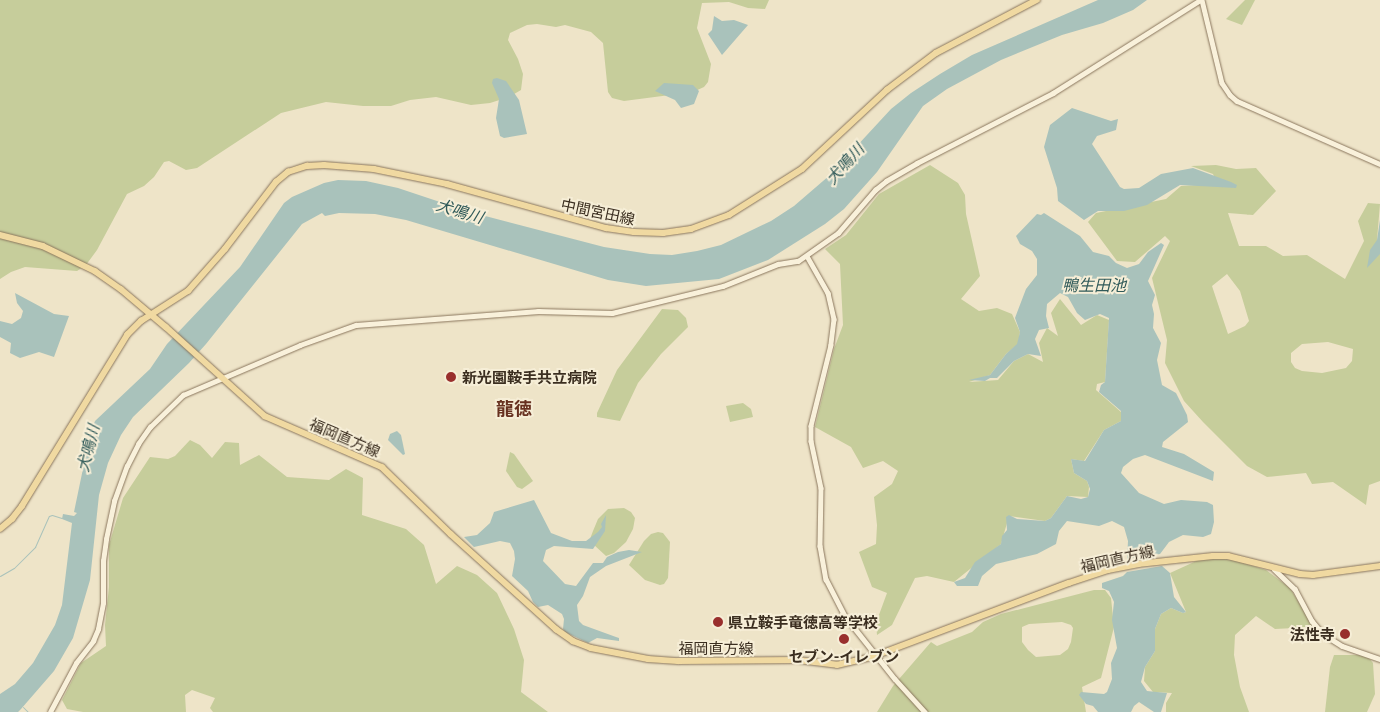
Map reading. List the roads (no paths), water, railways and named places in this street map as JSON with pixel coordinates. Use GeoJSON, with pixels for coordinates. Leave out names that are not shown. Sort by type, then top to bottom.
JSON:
{"type":"FeatureCollection","features":[{"type":"Feature","properties":{"kind":"main road","name":"中間宮田線"},"geometry":{"type":"LineString","coordinates":[[149,312],[188,291],[203,275],[276,182],[288,172],[307,166],[374,169],[413,176],[480,193],[556,216],[634,232],[671,232],[708,224],[747,206],[802,169],[887,90],[936,52],[1037,0]]}},
{"type":"Feature","properties":{"kind":"main road","name":"福岡直方線"},"geometry":{"type":"LineString","coordinates":[[0,235],[43,246],[95,271],[149,312],[265,416],[382,467],[451,534],[556,629],[573,642],[591,648],[627,655],[678,661],[798,660],[837,665],[876,655],[1114,568],[1172,559],[1213,556],[1228,556],[1274,569],[1313,575],[1380,566]]}},
{"type":"Feature","properties":{"kind":"main road"},"geometry":{"type":"LineString","coordinates":[[0,529],[12,519],[22,506],[127,335],[149,312]]}},
{"type":"Feature","properties":{"kind":"street"},"geometry":{"type":"LineString","coordinates":[[50,712],[76,663],[93,642],[98,629],[102,603],[103,561],[114,501],[133,452],[150,427],[183,396],[314,339],[356,326],[538,311],[612,313],[723,286],[778,264],[798,261],[838,233],[875,190],[886,181],[917,162],[1053,93],[1201,0],[1222,83],[1230,95],[1237,101],[1380,164]]}},
{"type":"Feature","properties":{"kind":"street"},"geometry":{"type":"LineString","coordinates":[[806,256],[828,292],[834,319],[832,345],[812,426],[811,441],[821,488],[820,553],[826,579],[838,606],[876,655],[925,712]]}},
{"type":"Feature","properties":{"kind":"street"},"geometry":{"type":"LineString","coordinates":[[1274,569],[1295,589],[1312,621],[1323,634],[1342,646],[1380,659]]}},
{"type":"Feature","properties":{"kind":"water","name":"犬鳴川"},"geometry":{"type":"Polygon","coordinates":[[[1098,0],[1147,0],[1133,10],[1103,23],[1062,35],[1001,60],[947,89],[923,106],[877,172],[844,209],[825,224],[768,260],[719,279],[646,286],[608,280],[406,220],[375,214],[339,213],[325,216],[322,213],[302,224],[206,344],[133,417],[121,435],[108,463],[99,495],[90,580],[73,638],[54,671],[21,709],[18,712],[0,712],[0,694],[15,684],[33,663],[55,625],[62,605],[72,523],[62,519],[63,514],[74,516],[77,513],[74,512],[90,435],[95,421],[150,369],[167,344],[240,267],[284,203],[292,197],[324,183],[338,180],[366,181],[398,188],[470,212],[604,247],[650,254],[672,255],[697,251],[721,245],[771,221],[794,206],[830,175],[891,109],[940,74],[972,55],[1098,0]]]}},
{"type":"Feature","properties":{"kind":"water"},"geometry":{"type":"Polygon","coordinates":[[[714,16],[722,21],[734,20],[748,25],[722,55],[708,34],[712,30],[714,16]]]}},
{"type":"Feature","properties":{"kind":"water"},"geometry":{"type":"Polygon","coordinates":[[[497,78],[506,81],[519,100],[527,134],[504,138],[500,136],[496,118],[499,99],[492,83],[493,79],[497,78]]]}},
{"type":"Feature","properties":{"kind":"water"},"geometry":{"type":"Polygon","coordinates":[[[664,83],[693,85],[699,91],[694,104],[681,108],[675,100],[655,91],[664,83]]]}},
{"type":"Feature","properties":{"kind":"water"},"geometry":{"type":"Polygon","coordinates":[[[1072,108],[1111,121],[1118,119],[1116,130],[1097,136],[1092,144],[1120,187],[1124,189],[1139,188],[1161,174],[1193,168],[1231,182],[1237,185],[1236,188],[1180,185],[1147,205],[1124,211],[1098,211],[1084,220],[1058,201],[1057,188],[1044,147],[1050,125],[1072,108]]]}},
{"type":"Feature","properties":{"kind":"water","name":"鴨生田池"},"geometry":{"type":"Polygon","coordinates":[[[1044,213],[1080,236],[1093,252],[1109,256],[1116,263],[1127,268],[1139,264],[1148,252],[1161,243],[1164,245],[1148,281],[1155,295],[1152,305],[1154,314],[1153,328],[1161,343],[1157,360],[1162,385],[1176,393],[1187,415],[1188,422],[1163,442],[1162,447],[1184,454],[1214,472],[1213,481],[1145,455],[1133,459],[1123,467],[1121,473],[1139,493],[1164,504],[1181,500],[1207,502],[1213,505],[1214,522],[1211,534],[1203,537],[1183,535],[1169,542],[1160,554],[1127,559],[1128,541],[1124,527],[1112,521],[1099,526],[1067,521],[1059,531],[1056,544],[1037,554],[996,564],[982,576],[978,586],[957,586],[954,582],[965,578],[975,562],[1001,544],[1002,536],[1007,530],[1006,517],[1009,515],[1017,519],[1045,521],[1051,518],[1067,496],[1081,499],[1088,497],[1090,489],[1087,481],[1074,473],[1071,459],[1085,461],[1104,430],[1121,421],[1121,411],[1099,392],[1101,385],[1105,382],[1109,318],[1100,314],[1085,320],[1077,313],[1068,297],[1060,293],[1047,304],[1046,316],[1049,328],[1039,330],[1035,339],[1041,356],[1028,354],[1014,361],[997,378],[990,378],[985,381],[969,380],[990,375],[1006,354],[1017,344],[1020,332],[1015,318],[1026,289],[1037,275],[1037,259],[1032,251],[1020,244],[1016,236],[1037,214],[1041,215],[1044,213]]]}},
{"type":"Feature","properties":{"kind":"water"},"geometry":{"type":"Polygon","coordinates":[[[1380,220],[1380,254],[1367,268],[1370,250],[1377,240],[1380,220]]]}},
{"type":"Feature","properties":{"kind":"water"},"geometry":{"type":"Polygon","coordinates":[[[15,293],[54,314],[69,316],[54,357],[39,352],[20,358],[10,353],[11,343],[0,337],[0,321],[12,324],[21,318],[23,311],[17,303],[15,293]]]}},
{"type":"Feature","properties":{"kind":"water"},"geometry":{"type":"Polygon","coordinates":[[[397,431],[401,435],[405,454],[403,455],[388,440],[390,434],[397,431]]]}},
{"type":"Feature","properties":{"kind":"water"},"geometry":{"type":"Polygon","coordinates":[[[534,500],[551,533],[572,541],[586,541],[598,532],[606,515],[605,531],[593,549],[554,546],[546,550],[543,561],[565,584],[576,586],[593,563],[603,563],[607,557],[618,552],[629,550],[642,552],[606,566],[590,577],[583,596],[577,605],[579,621],[583,625],[619,638],[619,641],[597,638],[588,643],[565,632],[562,614],[548,605],[538,607],[533,602],[528,591],[512,576],[515,559],[510,543],[500,541],[474,547],[464,537],[477,535],[490,523],[494,512],[534,500]]]}},
{"type":"Feature","properties":{"kind":"water"},"geometry":{"type":"Polygon","coordinates":[[[1162,566],[1170,573],[1174,597],[1186,612],[1183,613],[1171,608],[1161,614],[1155,629],[1155,651],[1145,667],[1141,682],[1147,691],[1167,693],[1161,712],[1154,712],[1139,702],[1131,712],[1098,712],[1093,706],[1086,704],[1079,695],[1081,692],[1104,694],[1107,692],[1112,679],[1111,663],[1117,648],[1112,620],[1114,602],[1109,591],[1102,588],[1102,583],[1123,576],[1127,572],[1162,566]]]}},
{"type":"Feature","properties":{"kind":"waterway"},"geometry":{"type":"LineString","coordinates":[[0,576],[14,568],[35,547],[49,516],[62,518]]}},
{"type":"Feature","properties":{"kind":"waterway"},"geometry":{"type":"LineString","coordinates":[[23,707],[28,712]]}},
{"type":"Feature","properties":{"kind":"place","name":"新光園鞍手共立病院"},"geometry":{"type":"Point","coordinates":[451,377]}},
{"type":"Feature","properties":{"kind":"place","name":"県立鞍手竜徳高等学校"},"geometry":{"type":"Point","coordinates":[718,622]}},
{"type":"Feature","properties":{"kind":"place","name":"法性寺"},"geometry":{"type":"Point","coordinates":[1345,634]}},
{"type":"Feature","properties":{"kind":"place","name":"セブン-イレブン"},"geometry":{"type":"Point","coordinates":[844,639]}},
{"type":"Feature","properties":{"kind":"district","name":"龍徳"},"geometry":{"type":"Point","coordinates":[514,407]}}]}
